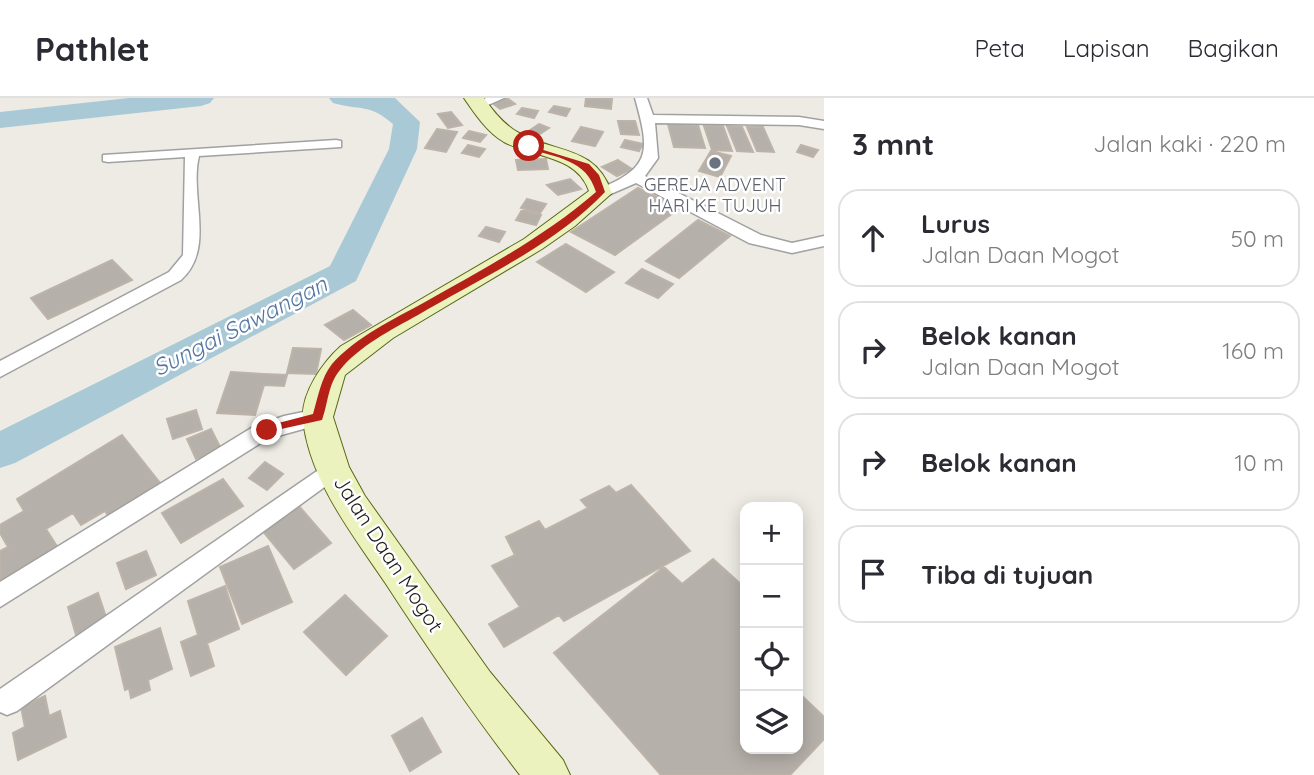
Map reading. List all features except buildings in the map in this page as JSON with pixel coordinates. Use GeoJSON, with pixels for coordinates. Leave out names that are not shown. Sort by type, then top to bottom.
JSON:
{"type":"FeatureCollection","features":[{"type":"Feature","properties":{"kind":"main road"},"geometry":{"type":"LineString","coordinates":[[318,417],[328,380],[335,368],[351,353],[383,331],[533,244],[568,221],[601,192],[595,175],[586,166],[511,138],[484,100]]}},
{"type":"Feature","properties":{"kind":"main road","name":"Jalan Daan Mogot"},"geometry":{"type":"LineString","coordinates":[[318,417],[333,469],[353,506],[476,686],[548,775]]}},
{"type":"Feature","properties":{"kind":"street"},"geometry":{"type":"LineString","coordinates":[[601,192],[635,177],[643,170],[654,148],[641,98]]}},
{"type":"Feature","properties":{"kind":"street"},"geometry":{"type":"LineString","coordinates":[[648,119],[799,121],[824,125]]}},
{"type":"Feature","properties":{"kind":"street"},"geometry":{"type":"LineString","coordinates":[[108,158],[336,144]]}},
{"type":"Feature","properties":{"kind":"street"},"geometry":{"type":"LineString","coordinates":[[0,370],[175,276],[185,267],[191,255],[190,164],[194,152]]}},
{"type":"Feature","properties":{"kind":"street"},"geometry":{"type":"LineString","coordinates":[[635,177],[771,244],[794,248],[824,241]]}},
{"type":"Feature","properties":{"kind":"street"},"geometry":{"type":"LineString","coordinates":[[0,595],[260,433],[284,424],[318,417]]}},
{"type":"Feature","properties":{"kind":"street"},"geometry":{"type":"LineString","coordinates":[[8,701],[333,469]]}},
{"type":"Feature","properties":{"kind":"waterway","name":"Sungai Sawangan"},"geometry":{"type":"LineString","coordinates":[[0,120],[201,98]]}},
{"type":"Feature","properties":{"kind":"waterway","name":"Sungai Sawangan"},"geometry":{"type":"LineString","coordinates":[[0,451],[344,273],[403,149],[407,122],[384,102],[342,98]]}},
{"type":"Feature","properties":{"kind":"place","name":"GEREJA ADVENT HARI KE TUJUH"},"geometry":{"type":"Point","coordinates":[715,163]}},
{"type":"Feature","properties":{"kind":"route"},"geometry":{"type":"LineString","coordinates":[[267,430],[318,417],[328,380],[335,368],[351,353],[383,331],[533,244],[568,221],[601,192],[595,175],[586,166],[529,146]]}}]}
